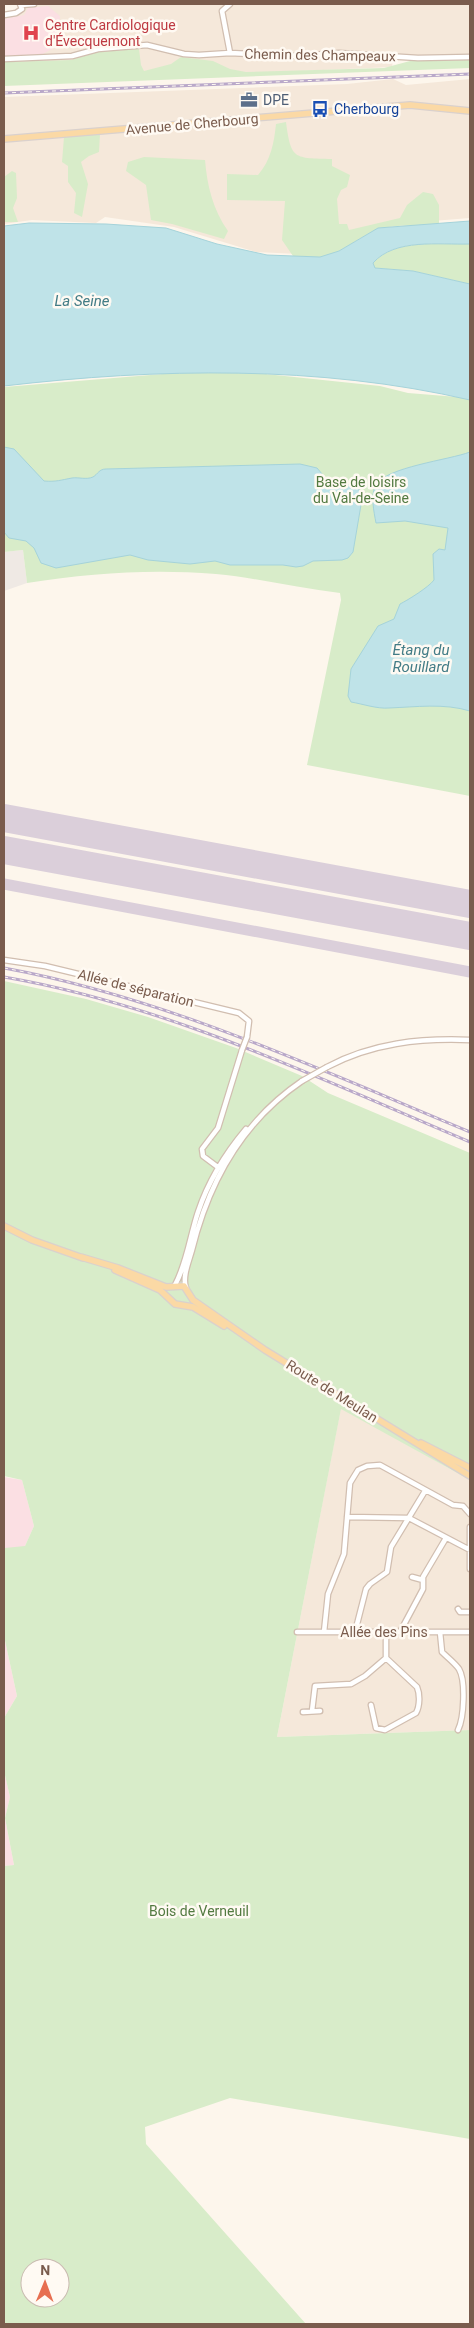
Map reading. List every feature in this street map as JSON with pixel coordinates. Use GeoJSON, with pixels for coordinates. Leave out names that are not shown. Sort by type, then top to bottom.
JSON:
{"type":"FeatureCollection","features":[{"type":"Feature","properties":{"kind":"main road","name":"Avenue de Cherbourg"},"geometry":{"type":"LineString","coordinates":[[4,139],[410,105],[470,110]]}},
{"type":"Feature","properties":{"kind":"main road"},"geometry":{"type":"LineString","coordinates":[[4,1226],[32,1240],[118,1268],[164,1286],[182,1285],[188,1291],[188,1300],[182,1305],[176,1305],[166,1293],[157,1288],[81,1257]]}},
{"type":"Feature","properties":{"kind":"main road"},"geometry":{"type":"LineString","coordinates":[[169,1298],[169,1292],[174,1286]]}},
{"type":"Feature","properties":{"kind":"main road","name":"Route de Meulan"},"geometry":{"type":"LineString","coordinates":[[188,1291],[191,1298],[209,1312],[265,1350]]}},
{"type":"Feature","properties":{"kind":"main road","name":"Route de Meulan"},"geometry":{"type":"LineString","coordinates":[[182,1305],[194,1307],[470,1476]]}},
{"type":"Feature","properties":{"kind":"main road","name":"Route de Meulan"},"geometry":{"type":"LineString","coordinates":[[399,1432],[470,1468]]}},
{"type":"Feature","properties":{"kind":"street"},"geometry":{"type":"LineString","coordinates":[[4,15],[19,12],[21,4],[34,4]]}},
{"type":"Feature","properties":{"kind":"street"},"geometry":{"type":"LineString","coordinates":[[230,4],[222,11],[230,53]]}},
{"type":"Feature","properties":{"kind":"street","name":"Chemin des Champeaux"},"geometry":{"type":"LineString","coordinates":[[4,59],[72,56],[98,49],[147,45],[184,54],[230,53],[298,56],[339,53],[418,58],[470,57]]}},
{"type":"Feature","properties":{"kind":"street","name":"Allée de séparation"},"geometry":{"type":"LineString","coordinates":[[4,960],[45,966],[239,1013],[249,1021],[247,1037],[218,1128],[202,1148],[203,1156],[220,1169]]}},
{"type":"Feature","properties":{"kind":"street"},"geometry":{"type":"LineString","coordinates":[[174,1286],[182,1272],[201,1205],[239,1138],[259,1116],[302,1081],[354,1054],[408,1041],[436,1038],[470,1040]]}},
{"type":"Feature","properties":{"kind":"street"},"geometry":{"type":"LineString","coordinates":[[188,1291],[185,1277],[196,1232],[220,1169]]}},
{"type":"Feature","properties":{"kind":"street"},"geometry":{"type":"LineString","coordinates":[[324,1632],[328,1594],[344,1554],[352,1478],[358,1470],[367,1466],[380,1465],[386,1467],[424,1491],[434,1493],[453,1505],[463,1506],[470,1514]]}},
{"type":"Feature","properties":{"kind":"street"},"geometry":{"type":"LineString","coordinates":[[356,1632],[363,1595],[370,1584],[387,1572],[391,1547],[424,1491]]}},
{"type":"Feature","properties":{"kind":"street"},"geometry":{"type":"LineString","coordinates":[[347,1517],[409,1518],[470,1550]]}},
{"type":"Feature","properties":{"kind":"street"},"geometry":{"type":"LineString","coordinates":[[470,1527],[470,1569]]}},
{"type":"Feature","properties":{"kind":"street"},"geometry":{"type":"LineString","coordinates":[[400,1632],[423,1590],[423,1580],[446,1538]]}},
{"type":"Feature","properties":{"kind":"street"},"geometry":{"type":"LineString","coordinates":[[412,1577],[423,1580]]}},
{"type":"Feature","properties":{"kind":"street"},"geometry":{"type":"LineString","coordinates":[[458,1609],[460,1612],[470,1612]]}},
{"type":"Feature","properties":{"kind":"street","name":"Allée des Pins"},"geometry":{"type":"LineString","coordinates":[[297,1632],[470,1632]]}},
{"type":"Feature","properties":{"kind":"street"},"geometry":{"type":"LineString","coordinates":[[371,1706],[376,1728],[385,1730],[416,1713],[418,1708],[419,1692],[417,1687],[386,1658],[386,1632]]}},
{"type":"Feature","properties":{"kind":"street"},"geometry":{"type":"LineString","coordinates":[[440,1632],[442,1652],[459,1669],[461,1675],[464,1709],[458,1730]]}},
{"type":"Feature","properties":{"kind":"street"},"geometry":{"type":"LineString","coordinates":[[312,1711],[315,1686],[351,1684],[365,1676],[386,1658]]}},
{"type":"Feature","properties":{"kind":"street"},"geometry":{"type":"LineString","coordinates":[[464,1709],[470,1708]]}},
{"type":"Feature","properties":{"kind":"street"},"geometry":{"type":"LineString","coordinates":[[303,1712],[320,1710]]}},
{"type":"Feature","properties":{"kind":"shaded area"},"geometry":{"type":"Polygon","coordinates":[[[18,4],[470,4],[470,61],[393,60],[392,67],[4,84],[4,13],[18,10],[18,4]]]}},
{"type":"Feature","properties":{"kind":"shaded area","name":"Centre Cardiologique d'Évecquemont"},"geometry":{"type":"Polygon","coordinates":[[[48,6],[60,16],[58,46],[37,57],[4,56],[4,19],[24,15],[28,8],[48,6]]]}},
{"type":"Feature","properties":{"kind":"shaded area"},"geometry":{"type":"Polygon","coordinates":[[[393,79],[406,85],[470,79],[470,218],[382,225],[320,255],[256,252],[174,227],[105,217],[96,223],[32,220],[4,224],[4,97],[347,84],[393,79]]]}},
{"type":"Feature","properties":{"kind":"shaded area"},"geometry":{"type":"Polygon","coordinates":[[[23,550],[27,583],[4,591],[4,552],[23,550]]]}},
{"type":"Feature","properties":{"kind":"shaded area"},"geometry":{"type":"Polygon","coordinates":[[[341,1408],[470,1480],[470,1730],[277,1737],[341,1408]]]}},
{"type":"Feature","properties":{"kind":"shaded area"},"geometry":{"type":"Polygon","coordinates":[[[4,1477],[22,1480],[34,1526],[25,1546],[4,1581],[4,1477]]]}},
{"type":"Feature","properties":{"kind":"shaded area"},"geometry":{"type":"Polygon","coordinates":[[[4,1636],[17,1696],[4,1718],[4,1636]]]}},
{"type":"Feature","properties":{"kind":"shaded area"},"geometry":{"type":"Polygon","coordinates":[[[4,1771],[10,1797],[5,1818],[14,1865],[4,1866],[4,1771]]]}},
{"type":"Feature","properties":{"kind":"green space"},"geometry":{"type":"Polygon","coordinates":[[[139,49],[141,65],[144,71],[171,64],[181,57],[213,61],[230,69],[246,72],[384,68],[410,61],[470,60],[470,68],[4,86],[4,62],[71,60],[97,52],[139,49]]]}},
{"type":"Feature","properties":{"kind":"green space"},"geometry":{"type":"Polygon","coordinates":[[[286,122],[290,144],[297,154],[309,158],[332,159],[332,166],[350,175],[347,187],[341,190],[337,199],[339,224],[347,224],[349,230],[400,218],[407,205],[423,192],[433,194],[439,205],[439,227],[395,226],[380,229],[330,255],[317,258],[295,259],[282,240],[285,201],[227,200],[227,174],[258,175],[271,151],[276,124],[286,122]]]}},
{"type":"Feature","properties":{"kind":"green space"},"geometry":{"type":"Polygon","coordinates":[[[100,134],[99,152],[81,162],[88,184],[82,217],[74,213],[76,193],[68,182],[68,166],[62,162],[64,137],[100,134]]]}},
{"type":"Feature","properties":{"kind":"green space"},"geometry":{"type":"Polygon","coordinates":[[[144,157],[205,160],[207,179],[212,197],[218,215],[228,231],[224,239],[151,220],[146,185],[126,171],[128,162],[144,157]]]}},
{"type":"Feature","properties":{"kind":"green space"},"geometry":{"type":"Polygon","coordinates":[[[12,171],[16,173],[17,198],[13,208],[18,222],[4,222],[4,177],[12,171]]]}},
{"type":"Feature","properties":{"kind":"green space"},"geometry":{"type":"Polygon","coordinates":[[[418,244],[470,244],[470,284],[413,271],[374,268],[373,263],[382,255],[406,246],[418,244]]]}},
{"type":"Feature","properties":{"kind":"green space","name":"Base de loisirs du Val-de-Seine"},"geometry":{"type":"Polygon","coordinates":[[[175,373],[256,373],[380,386],[408,393],[470,398],[470,796],[307,765],[341,600],[340,593],[216,574],[168,572],[121,573],[27,583],[23,550],[4,552],[4,387],[175,373]]]}},
{"type":"Feature","properties":{"kind":"green space","name":"Bois de Verneuil"},"geometry":{"type":"Polygon","coordinates":[[[4,981],[86,999],[148,1017],[236,1048],[302,1076],[328,1093],[470,1153],[470,1480],[341,1409],[277,1737],[470,1730],[470,2139],[230,2098],[145,2127],[146,2144],[306,2324],[4,2324],[4,1866],[14,1865],[5,1818],[10,1797],[4,1771],[4,1718],[17,1696],[4,1636],[5,1548],[25,1546],[34,1526],[22,1480],[4,1476],[4,981]]]}},
{"type":"Feature","properties":{"kind":"water","name":"La Seine"},"geometry":{"type":"Polygon","coordinates":[[[470,221],[470,244],[405,246],[382,255],[373,263],[375,268],[413,271],[470,284],[470,400],[413,389],[355,381],[297,375],[238,373],[179,373],[121,376],[4,386],[4,226],[29,223],[106,224],[166,228],[217,244],[267,255],[320,257],[339,251],[378,228],[470,221]]]}},
{"type":"Feature","properties":{"kind":"water"},"geometry":{"type":"Polygon","coordinates":[[[4,447],[14,449],[44,481],[90,478],[106,469],[300,464],[317,468],[328,481],[353,485],[359,477],[358,487],[362,499],[353,552],[348,558],[342,560],[313,561],[296,567],[283,565],[230,565],[215,561],[190,564],[148,560],[130,555],[56,568],[41,563],[34,548],[26,541],[9,538],[4,532],[4,447]]]}},
{"type":"Feature","properties":{"kind":"water","name":"Étang du Rouillard"},"geometry":{"type":"Polygon","coordinates":[[[470,452],[470,711],[440,706],[380,708],[351,702],[348,696],[351,669],[378,626],[394,619],[400,604],[423,590],[434,580],[433,554],[439,549],[445,550],[448,528],[405,521],[376,523],[373,499],[374,489],[382,479],[392,473],[470,452]]]}},
{"type":"Feature","properties":{"kind":"taxiway"},"geometry":{"type":"LineString","coordinates":[[4,884],[470,972]]}},
{"type":"Feature","properties":{"kind":"runway"},"geometry":{"type":"LineString","coordinates":[[4,818],[470,904]]}},
{"type":"Feature","properties":{"kind":"runway"},"geometry":{"type":"LineString","coordinates":[[4,850],[470,936]]}},
{"type":"Feature","properties":{"kind":"railway"},"geometry":{"type":"LineString","coordinates":[[4,93],[470,74]]}},
{"type":"Feature","properties":{"kind":"railway"},"geometry":{"type":"LineString","coordinates":[[4,968],[65,981],[183,1016],[299,1060],[470,1132]]}},
{"type":"Feature","properties":{"kind":"railway"},"geometry":{"type":"LineString","coordinates":[[4,977],[65,990],[183,1025],[299,1069],[470,1142]]}},
{"type":"Feature","properties":{"kind":"place","name":"Centre Cardiologique d'Évecquemont"},"geometry":{"type":"Point","coordinates":[31,33]}},
{"type":"Feature","properties":{"kind":"place","name":"DPE"},"geometry":{"type":"Point","coordinates":[249,100]}},
{"type":"Feature","properties":{"kind":"place","name":"Cherbourg"},"geometry":{"type":"Point","coordinates":[320,109]}}]}
